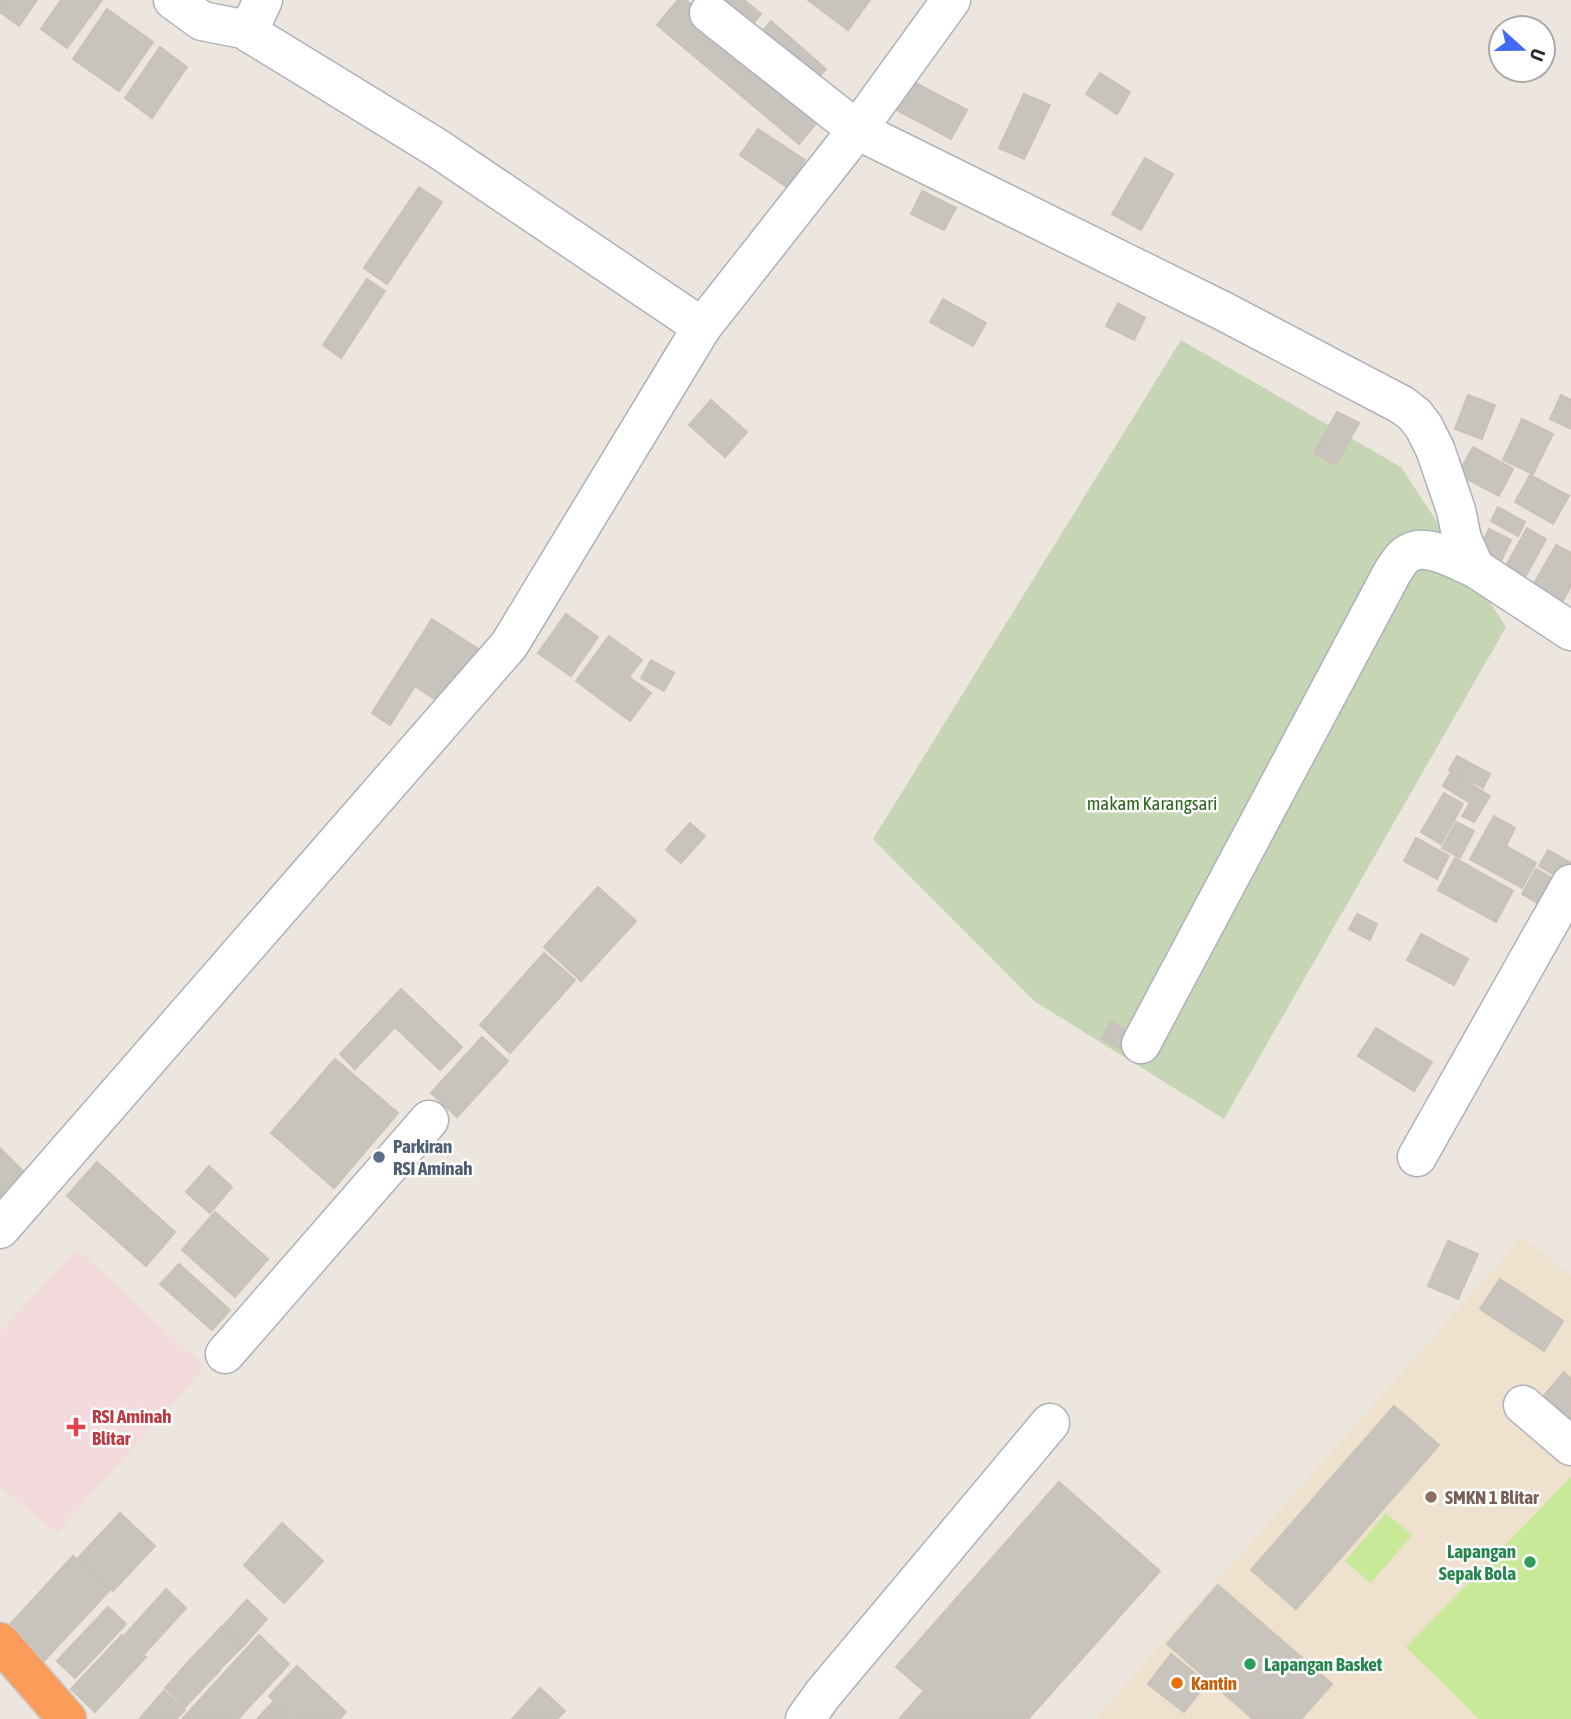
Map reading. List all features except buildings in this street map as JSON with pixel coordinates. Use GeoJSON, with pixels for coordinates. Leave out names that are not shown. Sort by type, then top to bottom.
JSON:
{"type":"FeatureCollection","features":[{"type":"Feature","properties":{"kind":"highway"},"geometry":{"type":"LineString","coordinates":[[0,1642],[67,1719]]}},
{"type":"Feature","properties":{"kind":"street"},"geometry":{"type":"LineString","coordinates":[[0,1229],[509,645],[702,327],[857,130],[951,0]]}},
{"type":"Feature","properties":{"kind":"street"},"geometry":{"type":"LineString","coordinates":[[187,10],[252,20],[702,327]]}},
{"type":"Feature","properties":{"kind":"street"},"geometry":{"type":"LineString","coordinates":[[709,13],[857,130],[1223,311],[1402,405],[1415,415],[1435,449],[1456,510],[1462,539],[1475,568]]}},
{"type":"Feature","properties":{"kind":"street"},"geometry":{"type":"LineString","coordinates":[[1141,1044],[1392,573],[1405,555],[1416,550],[1434,551],[1475,568],[1571,631]]}},
{"type":"Feature","properties":{"kind":"street"},"geometry":{"type":"LineString","coordinates":[[1418,1157],[1571,884]]}},
{"type":"Feature","properties":{"kind":"street"},"geometry":{"type":"LineString","coordinates":[[225,1354],[429,1120]]}},
{"type":"Feature","properties":{"kind":"street"},"geometry":{"type":"LineString","coordinates":[[1523,1405],[1571,1446]]}},
{"type":"Feature","properties":{"kind":"street"},"geometry":{"type":"LineString","coordinates":[[805,1719],[1050,1423]]}},
{"type":"Feature","properties":{"kind":"shaded area","name":"SMKN 1 Blitar"},"geometry":{"type":"Polygon","coordinates":[[[1522,1237],[1571,1275],[1571,1719],[1095,1719],[1522,1237]]]}},
{"type":"Feature","properties":{"kind":"shaded area","name":"RSI Aminah Blitar"},"geometry":{"type":"Polygon","coordinates":[[[77,1249],[205,1367],[57,1533],[0,1487],[0,1332],[77,1249]]]}},
{"type":"Feature","properties":{"kind":"green space","name":"makam Karangsari"},"geometry":{"type":"Polygon","coordinates":[[[1181,340],[1401,467],[1506,627],[1224,1119],[1034,1001],[873,839],[1181,340]]]}},
{"type":"Feature","properties":{"kind":"green space","name":"Lapangan Sepak Bola"},"geometry":{"type":"Polygon","coordinates":[[[1571,1477],[1571,1719],[1479,1719],[1406,1647],[1571,1477]]]}},
{"type":"Feature","properties":{"kind":"green space"},"geometry":{"type":"Polygon","coordinates":[[[1386,1513],[1412,1535],[1371,1583],[1345,1561],[1386,1513]]]}},
{"type":"Feature","properties":{"kind":"place","name":"Parkiran RSI Aminah"},"geometry":{"type":"Point","coordinates":[379,1157]}},
{"type":"Feature","properties":{"kind":"place","name":"RSI Aminah Blitar"},"geometry":{"type":"Point","coordinates":[76,1427]}},
{"type":"Feature","properties":{"kind":"place","name":"SMKN 1 Blitar"},"geometry":{"type":"Point","coordinates":[1431,1497]}},
{"type":"Feature","properties":{"kind":"place","name":"Lapangan Sepak Bola"},"geometry":{"type":"Point","coordinates":[1530,1562]}},
{"type":"Feature","properties":{"kind":"place","name":"Lapangan Basket"},"geometry":{"type":"Point","coordinates":[1250,1664]}},
{"type":"Feature","properties":{"kind":"place","name":"Kantin"},"geometry":{"type":"Point","coordinates":[1177,1683]}}]}
